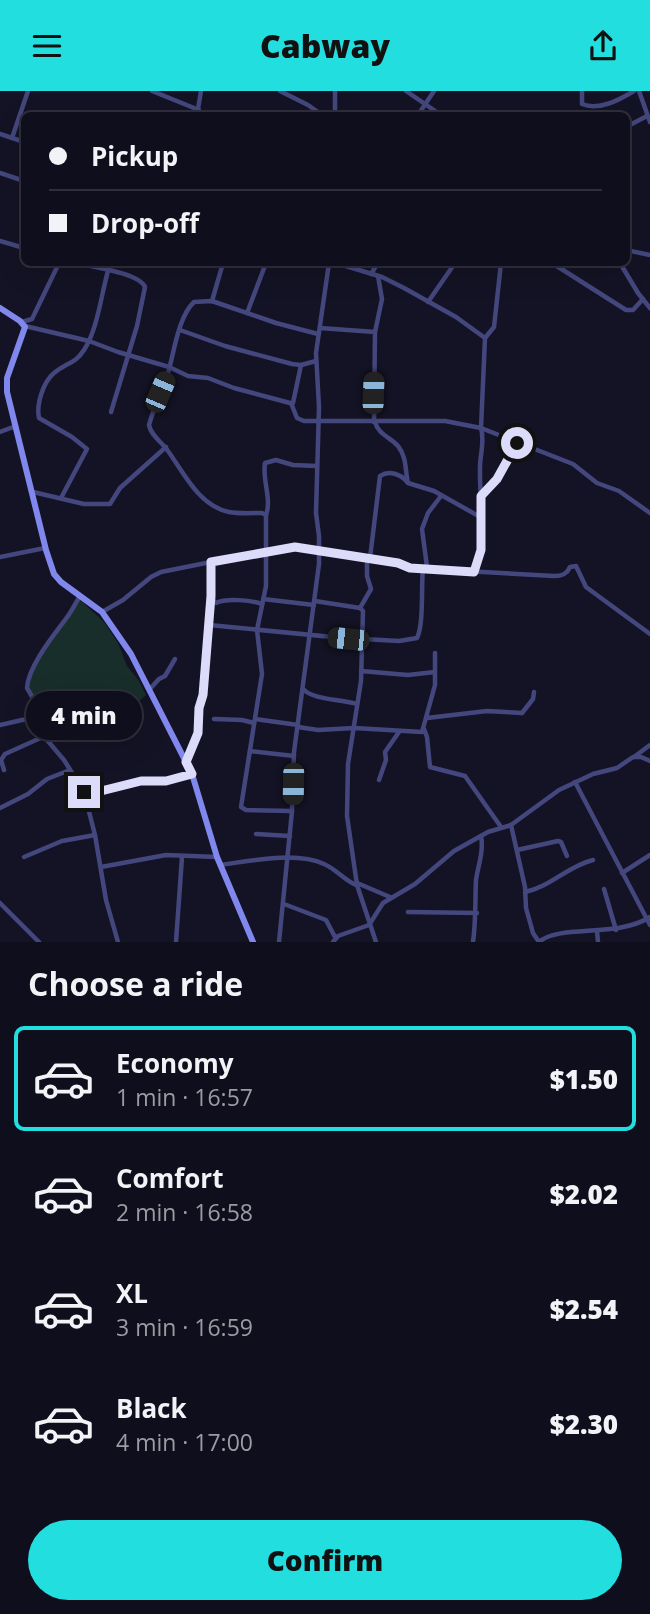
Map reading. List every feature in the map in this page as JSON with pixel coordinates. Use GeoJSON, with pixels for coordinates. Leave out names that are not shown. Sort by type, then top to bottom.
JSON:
{"type":"FeatureCollection","features":[{"type":"Feature","properties":{"kind":"main road"},"geometry":{"type":"LineString","coordinates":[[0,309],[23,324],[7,386],[45,548],[54,574],[102,612],[131,654],[192,774],[217,857],[253,942]]}},
{"type":"Feature","properties":{"kind":"street"},"geometry":{"type":"LineString","coordinates":[[12,138],[28,91]]}},
{"type":"Feature","properties":{"kind":"street"},"geometry":{"type":"LineString","coordinates":[[152,91],[196,112]]}},
{"type":"Feature","properties":{"kind":"street"},"geometry":{"type":"LineString","coordinates":[[198,112],[201,91]]}},
{"type":"Feature","properties":{"kind":"street"},"geometry":{"type":"LineString","coordinates":[[280,91],[318,112]]}},
{"type":"Feature","properties":{"kind":"street"},"geometry":{"type":"LineString","coordinates":[[335,91],[335,112]]}},
{"type":"Feature","properties":{"kind":"street"},"geometry":{"type":"LineString","coordinates":[[406,91],[436,112]]}},
{"type":"Feature","properties":{"kind":"street"},"geometry":{"type":"LineString","coordinates":[[420,112],[434,91]]}},
{"type":"Feature","properties":{"kind":"street"},"geometry":{"type":"LineString","coordinates":[[582,91],[582,104],[592,107],[634,91]]}},
{"type":"Feature","properties":{"kind":"street"},"geometry":{"type":"LineString","coordinates":[[630,125],[649,118],[639,91]]}},
{"type":"Feature","properties":{"kind":"street"},"geometry":{"type":"LineString","coordinates":[[0,134],[21,141]]}},
{"type":"Feature","properties":{"kind":"street"},"geometry":{"type":"LineString","coordinates":[[0,174],[21,180]]}},
{"type":"Feature","properties":{"kind":"street"},"geometry":{"type":"LineString","coordinates":[[0,241],[21,247]]}},
{"type":"Feature","properties":{"kind":"street"},"geometry":{"type":"LineString","coordinates":[[630,251],[650,254]]}},
{"type":"Feature","properties":{"kind":"street"},"geometry":{"type":"LineString","coordinates":[[23,324],[32,319],[58,266]]}},
{"type":"Feature","properties":{"kind":"street"},"geometry":{"type":"LineString","coordinates":[[89,266],[134,277],[143,282],[145,288],[111,412]]}},
{"type":"Feature","properties":{"kind":"street"},"geometry":{"type":"LineString","coordinates":[[212,301],[222,266]]}},
{"type":"Feature","properties":{"kind":"street"},"geometry":{"type":"LineString","coordinates":[[247,313],[265,266]]}},
{"type":"Feature","properties":{"kind":"street"},"geometry":{"type":"LineString","coordinates":[[279,942],[290,836],[294,756],[320,550],[316,513],[316,361],[329,266]]}},
{"type":"Feature","properties":{"kind":"street"},"geometry":{"type":"LineString","coordinates":[[346,266],[404,288],[456,317],[485,338]]}},
{"type":"Feature","properties":{"kind":"street"},"geometry":{"type":"LineString","coordinates":[[377,266],[374,275],[382,299],[376,332],[374,422],[401,450],[407,467],[407,482]]}},
{"type":"Feature","properties":{"kind":"street"},"geometry":{"type":"LineString","coordinates":[[428,302],[453,266]]}},
{"type":"Feature","properties":{"kind":"street"},"geometry":{"type":"LineString","coordinates":[[474,572],[481,550],[480,464],[485,338],[494,327],[501,266]]}},
{"type":"Feature","properties":{"kind":"street"},"geometry":{"type":"LineString","coordinates":[[557,266],[626,310],[633,310],[643,299]]}},
{"type":"Feature","properties":{"kind":"street"},"geometry":{"type":"LineString","coordinates":[[622,266],[650,308]]}},
{"type":"Feature","properties":{"kind":"street"},"geometry":{"type":"LineString","coordinates":[[61,498],[87,449],[72,436],[39,418],[38,410],[44,388],[51,376],[74,362],[89,341],[108,271]]}},
{"type":"Feature","properties":{"kind":"street"},"geometry":{"type":"LineString","coordinates":[[266,515],[230,513],[208,501],[195,491],[166,447],[151,432],[149,425],[190,306],[194,302],[212,301],[247,313],[319,331],[376,332]]}},
{"type":"Feature","properties":{"kind":"street"},"geometry":{"type":"LineString","coordinates":[[23,324],[89,341],[170,367],[188,376],[208,378],[291,403]]}},
{"type":"Feature","properties":{"kind":"street"},"geometry":{"type":"LineString","coordinates":[[180,330],[225,346],[301,365],[316,361]]}},
{"type":"Feature","properties":{"kind":"street"},"geometry":{"type":"LineString","coordinates":[[291,403],[295,397],[301,365]]}},
{"type":"Feature","properties":{"kind":"street"},"geometry":{"type":"LineString","coordinates":[[291,403],[298,419],[445,421],[481,428],[580,468],[597,483],[619,491],[650,513]]}},
{"type":"Feature","properties":{"kind":"street"},"geometry":{"type":"LineString","coordinates":[[0,432],[17,425]]}},
{"type":"Feature","properties":{"kind":"street"},"geometry":{"type":"LineString","coordinates":[[481,496],[497,479],[517,443]]}},
{"type":"Feature","properties":{"kind":"street"},"geometry":{"type":"LineString","coordinates":[[33,492],[84,504],[110,504],[125,483],[166,447]]}},
{"type":"Feature","properties":{"kind":"street"},"geometry":{"type":"LineString","coordinates":[[292,811],[242,809],[262,674],[257,630],[263,602],[267,545],[265,463],[276,460],[293,465],[317,466]]}},
{"type":"Feature","properties":{"kind":"street"},"geometry":{"type":"LineString","coordinates":[[360,608],[370,589],[367,576],[368,557],[380,476],[386,473],[401,475],[407,482],[429,489],[482,517]]}},
{"type":"Feature","properties":{"kind":"street"},"geometry":{"type":"LineString","coordinates":[[209,625],[363,640],[399,641],[417,638],[420,628],[420,588],[425,567],[422,529],[428,513],[442,496]]}},
{"type":"Feature","properties":{"kind":"street"},"geometry":{"type":"LineString","coordinates":[[267,545],[276,550]]}},
{"type":"Feature","properties":{"kind":"street"},"geometry":{"type":"LineString","coordinates":[[102,612],[123,600],[150,577],[189,565],[295,547],[368,557],[410,568],[559,576],[568,572],[570,567],[576,566],[586,587],[650,634]]}},
{"type":"Feature","properties":{"kind":"street"},"geometry":{"type":"LineString","coordinates":[[0,557],[45,548]]}},
{"type":"Feature","properties":{"kind":"street"},"geometry":{"type":"LineString","coordinates":[[186,762],[198,730],[209,625],[211,562]]}},
{"type":"Feature","properties":{"kind":"street"},"geometry":{"type":"LineString","coordinates":[[80,596],[44,650],[27,684],[37,703],[45,736],[85,795],[106,900],[118,942]]}},
{"type":"Feature","properties":{"kind":"street"},"geometry":{"type":"LineString","coordinates":[[211,598],[216,603],[240,600],[360,608]]}},
{"type":"Feature","properties":{"kind":"street"},"geometry":{"type":"LineString","coordinates":[[360,608],[363,611],[363,640],[348,770],[347,816],[357,884],[376,942]]}},
{"type":"Feature","properties":{"kind":"street"},"geometry":{"type":"LineString","coordinates":[[214,719],[255,721],[318,730],[354,728],[419,733],[424,729],[435,685],[435,653]]}},
{"type":"Feature","properties":{"kind":"street"},"geometry":{"type":"LineString","coordinates":[[149,690],[165,676],[175,659]]}},
{"type":"Feature","properties":{"kind":"street"},"geometry":{"type":"LineString","coordinates":[[361,671],[401,675],[435,672]]}},
{"type":"Feature","properties":{"kind":"street"},"geometry":{"type":"LineString","coordinates":[[302,688],[311,696],[357,704]]}},
{"type":"Feature","properties":{"kind":"street"},"geometry":{"type":"LineString","coordinates":[[427,718],[487,711],[522,713],[533,699],[534,692]]}},
{"type":"Feature","properties":{"kind":"street"},"geometry":{"type":"LineString","coordinates":[[0,726],[42,718]]}},
{"type":"Feature","properties":{"kind":"street"},"geometry":{"type":"LineString","coordinates":[[424,729],[427,734],[430,767],[465,776],[501,827]]}},
{"type":"Feature","properties":{"kind":"street"},"geometry":{"type":"LineString","coordinates":[[380,780],[386,760],[384,753],[400,732]]}},
{"type":"Feature","properties":{"kind":"street"},"geometry":{"type":"LineString","coordinates":[[4,770],[1,760],[5,754],[45,736]]}},
{"type":"Feature","properties":{"kind":"street"},"geometry":{"type":"LineString","coordinates":[[284,904],[327,920],[334,940],[366,926],[378,907],[415,884],[454,851],[481,836],[511,825],[575,782],[600,771],[617,768],[650,745]]}},
{"type":"Feature","properties":{"kind":"street"},"geometry":{"type":"LineString","coordinates":[[250,751],[294,756]]}},
{"type":"Feature","properties":{"kind":"street"},"geometry":{"type":"LineString","coordinates":[[634,757],[650,761]]}},
{"type":"Feature","properties":{"kind":"street"},"geometry":{"type":"LineString","coordinates":[[0,808],[28,794],[47,779],[70,770]]}},
{"type":"Feature","properties":{"kind":"street"},"geometry":{"type":"LineString","coordinates":[[85,795],[141,781],[166,781],[192,774]]}},
{"type":"Feature","properties":{"kind":"street"},"geometry":{"type":"LineString","coordinates":[[575,782],[650,925]]}},
{"type":"Feature","properties":{"kind":"street"},"geometry":{"type":"LineString","coordinates":[[511,825],[526,908],[533,933],[539,942],[552,935],[616,930],[648,919]]}},
{"type":"Feature","properties":{"kind":"street"},"geometry":{"type":"LineString","coordinates":[[256,834],[290,836]]}},
{"type":"Feature","properties":{"kind":"street"},"geometry":{"type":"LineString","coordinates":[[24,857],[62,841],[95,835]]}},
{"type":"Feature","properties":{"kind":"street"},"geometry":{"type":"LineString","coordinates":[[474,942],[481,836]]}},
{"type":"Feature","properties":{"kind":"street"},"geometry":{"type":"LineString","coordinates":[[517,850],[558,841],[567,856]]}},
{"type":"Feature","properties":{"kind":"street"},"geometry":{"type":"LineString","coordinates":[[101,867],[166,855],[217,857]]}},
{"type":"Feature","properties":{"kind":"street"},"geometry":{"type":"LineString","coordinates":[[622,873],[650,855]]}},
{"type":"Feature","properties":{"kind":"street"},"geometry":{"type":"LineString","coordinates":[[176,942],[182,857]]}},
{"type":"Feature","properties":{"kind":"street"},"geometry":{"type":"LineString","coordinates":[[220,865],[288,857],[316,860],[347,880],[391,897]]}},
{"type":"Feature","properties":{"kind":"street"},"geometry":{"type":"LineString","coordinates":[[525,892],[551,882],[577,865],[593,860]]}},
{"type":"Feature","properties":{"kind":"street"},"geometry":{"type":"LineString","coordinates":[[604,889],[616,930]]}},
{"type":"Feature","properties":{"kind":"street"},"geometry":{"type":"LineString","coordinates":[[0,903],[39,942]]}},
{"type":"Feature","properties":{"kind":"street"},"geometry":{"type":"LineString","coordinates":[[408,912],[477,913]]}},
{"type":"Feature","properties":{"kind":"street"},"geometry":{"type":"LineString","coordinates":[[597,931],[598,942]]}},
{"type":"Feature","properties":{"kind":"green space"},"geometry":{"type":"Polygon","coordinates":[[[78,598],[104,622],[146,695],[116,721],[69,743],[32,696],[27,685],[52,635],[62,627],[78,598]]]}},
{"type":"Feature","properties":{"kind":"route"},"geometry":{"type":"LineString","coordinates":[[84,792],[85,795],[141,781],[166,781],[192,774],[186,762],[198,733],[199,708],[203,695],[211,562],[295,547],[367,557],[410,568],[474,572],[481,550],[481,496],[497,479],[517,443]]}}]}
